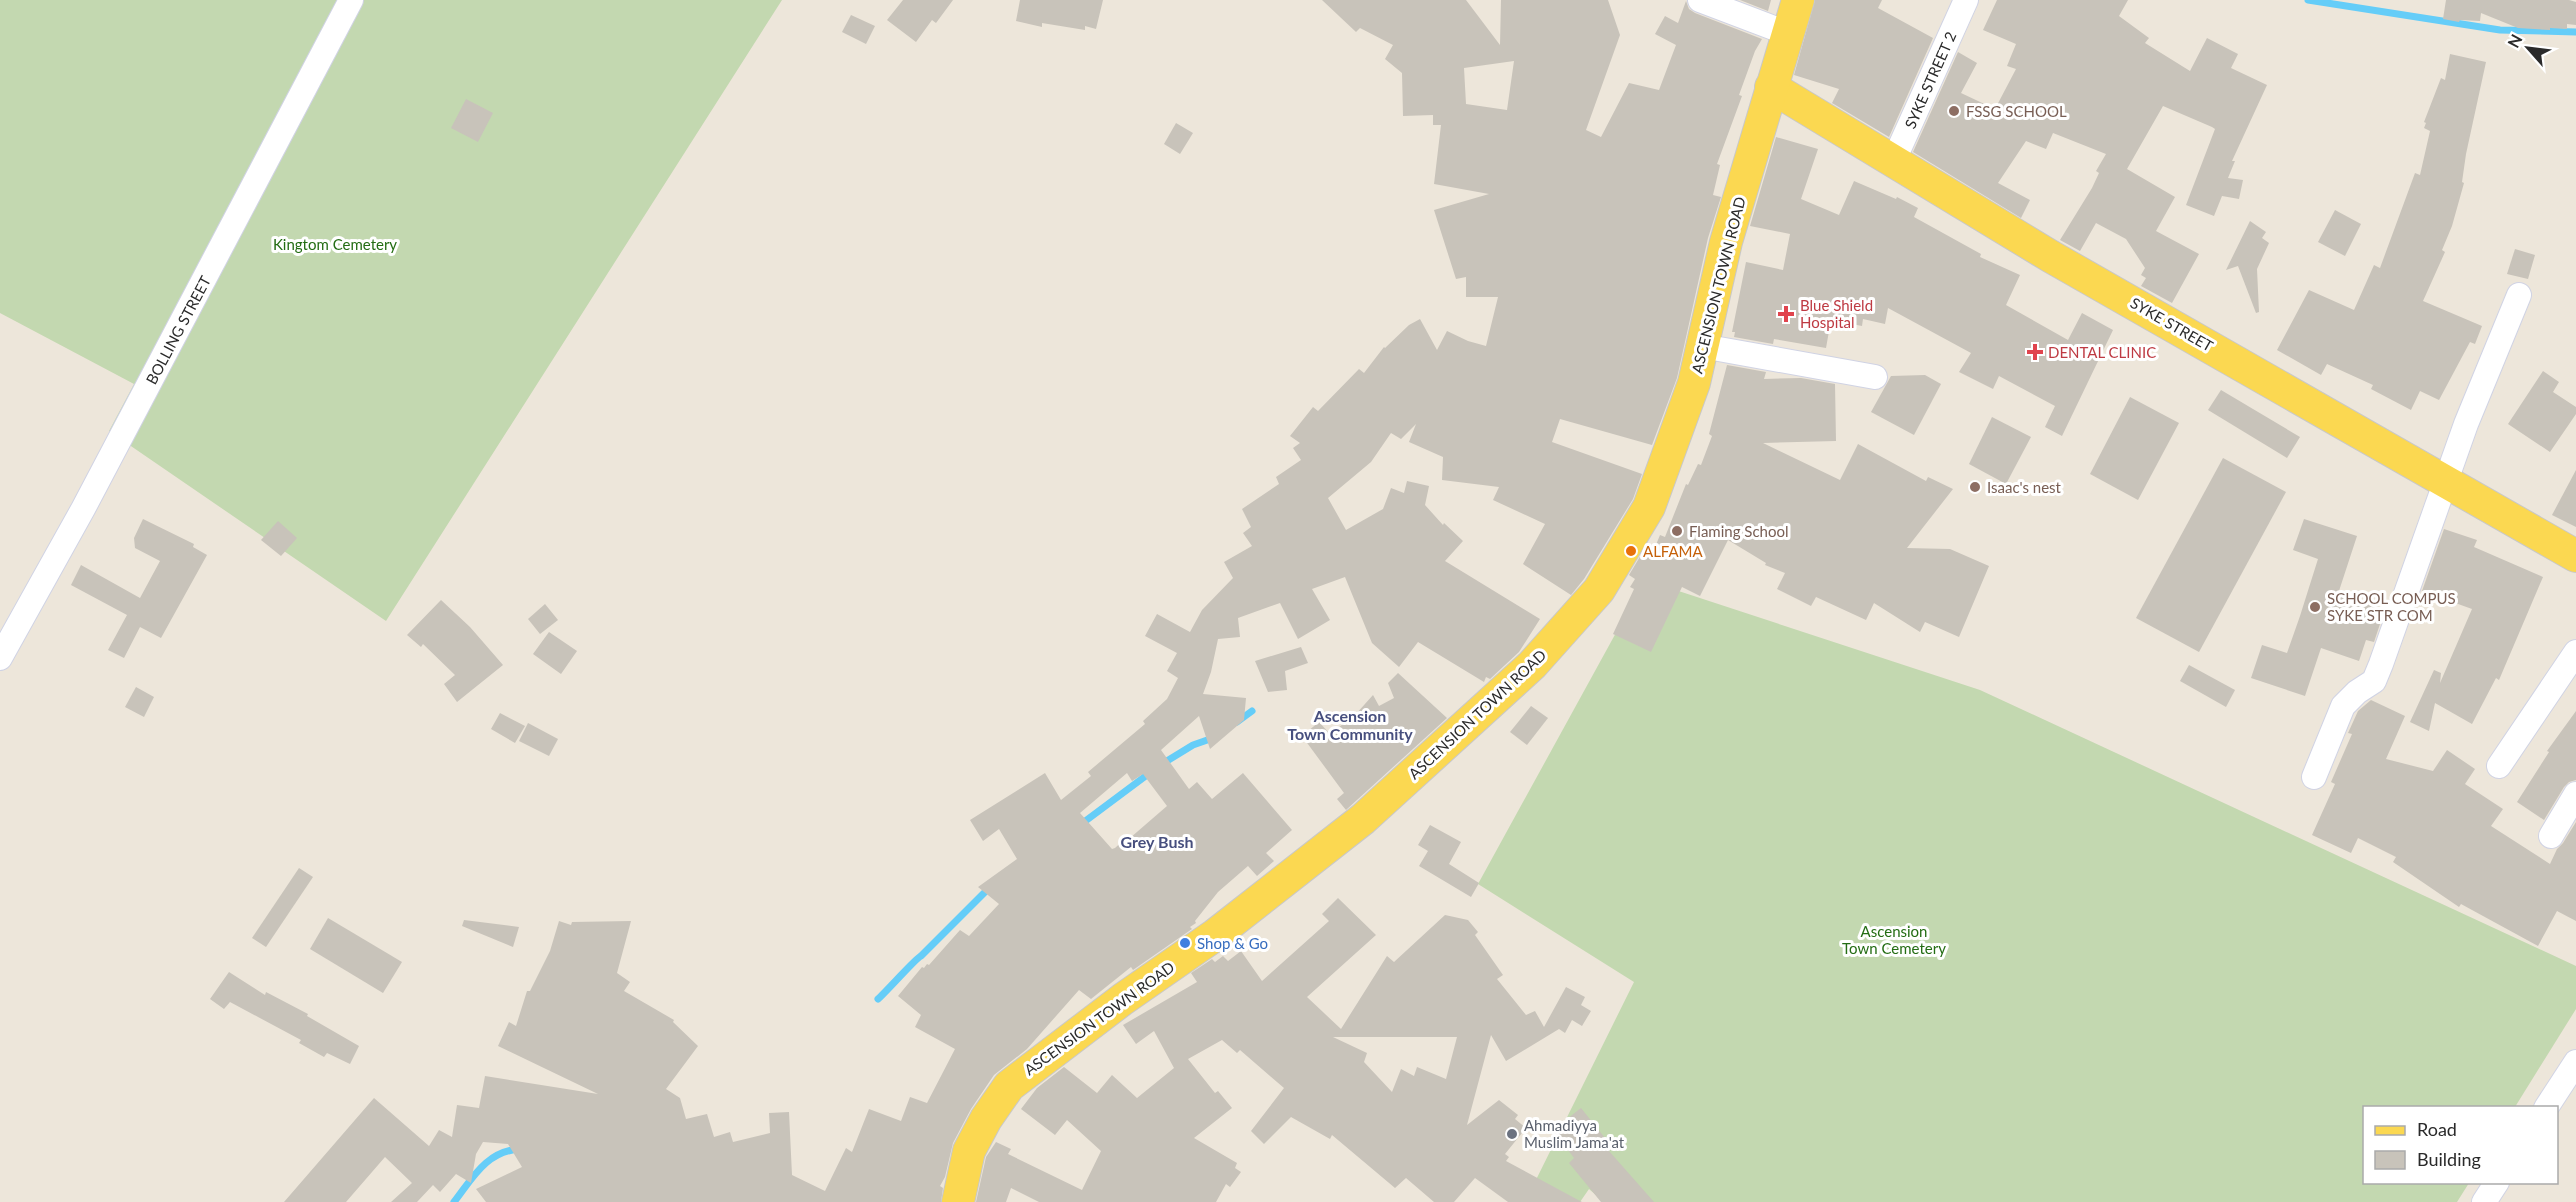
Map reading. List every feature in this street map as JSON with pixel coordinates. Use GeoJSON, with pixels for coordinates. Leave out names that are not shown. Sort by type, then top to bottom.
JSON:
{"type":"FeatureCollection","features":[{"type":"Feature","properties":{"kind":"main road","name":"ASCENSION TOWN ROAD"},"geometry":{"type":"LineString","coordinates":[[958,1202],[969,1151],[986,1119],[1009,1086],[1123,999],[1215,935],[1363,819],[1532,665],[1599,590],[1649,507],[1694,383],[1726,242],[1798,0]]}},
{"type":"Feature","properties":{"kind":"main road","name":"SYKE STREET"},"geometry":{"type":"LineString","coordinates":[[1771,87],[2050,256],[2576,556]]}},
{"type":"Feature","properties":{"kind":"street","name":"BOLLING STREET"},"geometry":{"type":"LineString","coordinates":[[0,658],[102,474],[351,0]]}},
{"type":"Feature","properties":{"kind":"street"},"geometry":{"type":"LineString","coordinates":[[1700,0],[1787,33]]}},
{"type":"Feature","properties":{"kind":"street","name":"SYKE STREET 2"},"geometry":{"type":"LineString","coordinates":[[1894,160],[1966,0]]}},
{"type":"Feature","properties":{"kind":"street"},"geometry":{"type":"LineString","coordinates":[[2314,777],[2343,706],[2357,692],[2374,681],[2378,672],[2466,424],[2519,295]]}},
{"type":"Feature","properties":{"kind":"street"},"geometry":{"type":"LineString","coordinates":[[1702,346],[1875,377]]}},
{"type":"Feature","properties":{"kind":"street"},"geometry":{"type":"LineString","coordinates":[[2499,766],[2576,652]]}},
{"type":"Feature","properties":{"kind":"street"},"geometry":{"type":"LineString","coordinates":[[2551,836],[2576,794]]}},
{"type":"Feature","properties":{"kind":"street"},"geometry":{"type":"LineString","coordinates":[[2547,1106],[2576,1062]]}},
{"type":"Feature","properties":{"kind":"street"},"geometry":{"type":"LineString","coordinates":[[2484,1202],[2496,1184]]}},
{"type":"Feature","properties":{"kind":"green space","name":"Kingtom Cemetery"},"geometry":{"type":"Polygon","coordinates":[[[0,0],[782,0],[386,621],[109,431],[134,384],[0,313],[0,0]]]}},
{"type":"Feature","properties":{"kind":"green space","name":"Ascension Town Cemetery"},"geometry":{"type":"Polygon","coordinates":[[[1645,580],[1980,690],[2576,966],[2576,1009],[2516,1106],[2363,1106],[2363,1184],[2468,1184],[2457,1202],[1604,1202],[1589,1189],[1580,1202],[1526,1200],[1634,982],[1478,884],[1645,580]]]}},
{"type":"Feature","properties":{"kind":"building"},"geometry":{"type":"Polygon","coordinates":[[[903,0],[953,0],[936,23],[932,20],[916,42],[887,20],[903,0]]]}},
{"type":"Feature","properties":{"kind":"building"},"geometry":{"type":"Polygon","coordinates":[[[1020,0],[1103,0],[1096,29],[1085,26],[1085,30],[1042,23],[1042,27],[1016,21],[1020,0]]]}},
{"type":"Feature","properties":{"kind":"building"},"geometry":{"type":"Polygon","coordinates":[[[1322,0],[1466,0],[1500,45],[1501,0],[1608,0],[1620,35],[1586,130],[1601,137],[1629,83],[1659,90],[1676,45],[1655,34],[1665,16],[1678,23],[1686,1],[1689,9],[1695,13],[1762,39],[1755,51],[1739,95],[1742,96],[1717,164],[1720,165],[1713,195],[1721,197],[1708,238],[1677,378],[1652,445],[1560,419],[1552,442],[1642,474],[1633,499],[1584,579],[1571,595],[1523,564],[1545,524],[1493,500],[1499,487],[1442,480],[1443,457],[1409,442],[1416,424],[1401,439],[1391,433],[1371,462],[1328,498],[1346,530],[1383,509],[1391,488],[1404,493],[1407,481],[1429,486],[1425,505],[1443,525],[1444,523],[1463,541],[1445,561],[1540,619],[1519,652],[1490,679],[1486,677],[1484,682],[1418,642],[1399,667],[1372,643],[1345,577],[1312,589],[1330,620],[1298,639],[1280,603],[1238,618],[1240,637],[1218,639],[1211,672],[1203,694],[1246,698],[1244,720],[1210,749],[1199,716],[1161,750],[1189,789],[1197,782],[1212,799],[1243,773],[1292,830],[1266,853],[1274,861],[1257,876],[1248,866],[1218,892],[1195,921],[1196,923],[1190,927],[1192,929],[1133,970],[1131,967],[1091,999],[1079,990],[1027,1049],[994,1075],[971,1109],[953,1143],[945,1177],[940,1186],[943,1188],[941,1202],[486,1202],[476,1189],[522,1167],[508,1144],[483,1142],[476,1154],[471,1183],[456,1174],[440,1192],[433,1185],[417,1202],[391,1202],[412,1183],[385,1157],[346,1202],[284,1202],[374,1098],[429,1146],[439,1130],[452,1137],[457,1105],[479,1108],[485,1076],[598,1094],[498,1046],[509,1022],[516,1026],[527,991],[530,991],[550,951],[559,921],[571,925],[572,922],[631,921],[617,973],[630,982],[624,991],[674,1020],[673,1022],[698,1046],[666,1089],[680,1098],[686,1119],[707,1114],[714,1137],[730,1132],[733,1142],[770,1133],[769,1113],[789,1112],[792,1175],[825,1191],[846,1148],[852,1152],[869,1109],[901,1121],[910,1097],[927,1103],[955,1049],[915,1027],[921,1015],[898,996],[922,967],[929,965],[960,930],[969,936],[999,904],[978,887],[1017,859],[999,829],[983,841],[970,820],[1045,773],[1061,800],[1091,776],[1088,772],[1145,724],[1143,721],[1167,699],[1178,678],[1167,671],[1177,653],[1145,636],[1157,614],[1190,632],[1202,610],[1233,578],[1224,562],[1252,546],[1243,533],[1251,527],[1242,509],[1279,484],[1276,477],[1301,460],[1293,448],[1300,443],[1290,436],[1313,407],[1318,411],[1359,369],[1364,373],[1384,347],[1409,325],[1420,319],[1437,350],[1447,331],[1486,346],[1498,297],[1466,297],[1466,277],[1456,279],[1434,210],[1489,194],[1434,184],[1441,125],[1433,125],[1433,115],[1403,116],[1402,73],[1385,59],[1393,45],[1360,28],[1356,32],[1322,0]],[[1514,61],[1464,68],[1466,104],[1507,110],[1514,61]],[[1127,773],[1080,813],[1112,849],[1128,836],[1130,838],[1167,806],[1143,774],[1132,781],[1127,773]]]}},
{"type":"Feature","properties":{"kind":"building"},"geometry":{"type":"Polygon","coordinates":[[[1740,0],[1771,0],[1768,11],[1740,0]]]}},
{"type":"Feature","properties":{"kind":"building"},"geometry":{"type":"Polygon","coordinates":[[[1815,0],[1882,0],[1878,8],[1933,38],[1889,137],[1832,103],[1839,89],[1794,75],[1815,0]]]}},
{"type":"Feature","properties":{"kind":"building"},"geometry":{"type":"Polygon","coordinates":[[[1997,0],[2128,0],[2119,16],[2149,38],[2145,43],[2190,71],[2207,38],[2238,54],[2231,68],[2267,85],[2232,161],[2235,161],[2228,178],[2243,180],[2239,199],[2222,196],[2214,216],[2186,205],[2215,129],[2212,127],[2163,106],[2127,169],[2175,197],[2156,231],[2199,254],[2172,303],[2141,286],[2146,278],[2141,275],[2145,268],[2126,239],[2096,223],[2080,251],[2060,240],[2092,188],[2099,173],[2096,171],[2106,154],[2053,133],[2046,149],[2026,141],[1998,183],[2030,200],[2021,218],[1913,152],[1958,52],[1977,63],[1961,93],[1995,109],[2016,69],[2007,66],[2016,44],[1983,30],[1997,0]]]}},
{"type":"Feature","properties":{"kind":"building"},"geometry":{"type":"Polygon","coordinates":[[[2446,0],[2569,0],[2576,2],[2576,25],[2567,24],[2567,29],[2550,28],[2550,30],[2518,28],[2481,13],[2480,21],[2460,20],[2459,22],[2443,19],[2446,0]]]}},
{"type":"Feature","properties":{"kind":"building"},"geometry":{"type":"Polygon","coordinates":[[[851,15],[875,26],[866,44],[842,32],[851,15]]]}},
{"type":"Feature","properties":{"kind":"building"},"geometry":{"type":"Polygon","coordinates":[[[2450,54],[2486,62],[2466,154],[2462,182],[2464,183],[2452,226],[2442,250],[2445,252],[2423,301],[2482,326],[2475,344],[2470,342],[2439,400],[2420,391],[2411,410],[2371,389],[2373,385],[2327,364],[2321,375],[2277,350],[2309,290],[2354,310],[2374,265],[2380,268],[2415,173],[2420,175],[2430,131],[2424,128],[2426,123],[2424,122],[2441,78],[2445,80],[2450,54]]]}},
{"type":"Feature","properties":{"kind":"building"},"geometry":{"type":"Polygon","coordinates":[[[466,99],[493,113],[478,142],[451,128],[466,99]]]}},
{"type":"Feature","properties":{"kind":"building"},"geometry":{"type":"Polygon","coordinates":[[[1176,123],[1193,133],[1180,154],[1164,144],[1176,123]]]}},
{"type":"Feature","properties":{"kind":"building"},"geometry":{"type":"Polygon","coordinates":[[[1776,137],[1818,149],[1801,199],[1839,215],[1854,181],[1896,199],[1897,197],[1918,208],[1914,217],[1981,254],[1980,257],[2020,275],[2006,305],[2068,340],[2082,313],[2113,330],[2062,436],[2045,427],[2055,406],[1999,376],[1993,389],[1959,372],[1971,353],[1888,308],[1885,324],[1863,319],[1862,326],[1831,320],[1826,348],[1774,339],[1773,344],[1734,337],[1735,332],[1732,332],[1746,262],[1783,270],[1790,234],[1750,226],[1776,137]]]}},
{"type":"Feature","properties":{"kind":"building"},"geometry":{"type":"Polygon","coordinates":[[[2335,210],[2361,224],[2345,256],[2318,242],[2335,210]]]}},
{"type":"Feature","properties":{"kind":"building"},"geometry":{"type":"Polygon","coordinates":[[[2250,221],[2266,232],[2262,238],[2269,243],[2257,269],[2259,312],[2256,313],[2238,266],[2226,270],[2250,221]]]}},
{"type":"Feature","properties":{"kind":"building"},"geometry":{"type":"Polygon","coordinates":[[[2515,249],[2535,255],[2528,279],[2507,274],[2515,249]]]}},
{"type":"Feature","properties":{"kind":"building"},"geometry":{"type":"Polygon","coordinates":[[[1727,365],[1766,372],[1764,379],[1801,378],[1835,384],[1836,441],[1763,443],[1840,480],[1858,444],[1926,481],[1928,477],[1953,489],[1907,548],[1950,549],[1989,566],[1959,637],[1925,622],[1920,632],[1874,603],[1866,620],[1816,597],[1811,606],[1777,589],[1785,573],[1765,565],[1766,563],[1728,540],[1700,596],[1682,587],[1651,652],[1613,634],[1634,589],[1630,587],[1635,579],[1629,575],[1644,550],[1653,552],[1660,535],[1665,537],[1686,484],[1688,485],[1698,464],[1701,465],[1712,436],[1709,434],[1727,365]]]}},
{"type":"Feature","properties":{"kind":"building"},"geometry":{"type":"Polygon","coordinates":[[[2543,371],[2559,382],[2553,392],[2576,407],[2576,414],[2550,452],[2508,424],[2543,371]]]}},
{"type":"Feature","properties":{"kind":"building"},"geometry":{"type":"Polygon","coordinates":[[[1925,375],[1941,384],[1914,435],[1871,412],[1891,376],[1925,375]]]}},
{"type":"Feature","properties":{"kind":"building"},"geometry":{"type":"Polygon","coordinates":[[[2221,390],[2300,437],[2287,458],[2208,410],[2221,390]]]}},
{"type":"Feature","properties":{"kind":"building"},"geometry":{"type":"Polygon","coordinates":[[[2130,397],[2179,423],[2138,500],[2090,474],[2130,397]]]}},
{"type":"Feature","properties":{"kind":"building"},"geometry":{"type":"Polygon","coordinates":[[[1992,417],[2031,437],[2006,484],[1969,464],[1992,417]]]}},
{"type":"Feature","properties":{"kind":"building"},"geometry":{"type":"Polygon","coordinates":[[[2223,458],[2286,492],[2199,652],[2136,618],[2223,458]]]}},
{"type":"Feature","properties":{"kind":"building"},"geometry":{"type":"Polygon","coordinates":[[[2576,470],[2576,527],[2552,515],[2576,470]]]}},
{"type":"Feature","properties":{"kind":"building"},"geometry":{"type":"Polygon","coordinates":[[[143,519],[194,544],[193,547],[207,555],[161,638],[140,627],[124,658],[108,650],[127,615],[71,585],[81,565],[140,598],[160,561],[135,548],[134,538],[143,519]]]}},
{"type":"Feature","properties":{"kind":"building"},"geometry":{"type":"Polygon","coordinates":[[[2304,519],[2357,536],[2338,594],[2385,609],[2374,642],[2366,640],[2359,661],[2321,648],[2305,696],[2251,678],[2262,645],[2287,653],[2300,616],[2318,559],[2293,550],[2304,519]]]}},
{"type":"Feature","properties":{"kind":"building"},"geometry":{"type":"Polygon","coordinates":[[[278,521],[297,538],[281,556],[261,540],[278,521]]]}},
{"type":"Feature","properties":{"kind":"building"},"geometry":{"type":"Polygon","coordinates":[[[2444,529],[2477,540],[2474,547],[2543,577],[2499,680],[2496,678],[2472,724],[2435,703],[2429,731],[2410,722],[2434,670],[2441,673],[2440,683],[2472,609],[2422,591],[2444,529]]]}},
{"type":"Feature","properties":{"kind":"building"},"geometry":{"type":"Polygon","coordinates":[[[441,600],[470,627],[503,665],[457,702],[444,684],[455,675],[423,644],[421,647],[407,635],[441,600]]]}},
{"type":"Feature","properties":{"kind":"building"},"geometry":{"type":"Polygon","coordinates":[[[545,604],[558,620],[540,634],[528,619],[545,604]]]}},
{"type":"Feature","properties":{"kind":"building"},"geometry":{"type":"Polygon","coordinates":[[[549,632],[577,651],[561,674],[533,654],[549,632]]]}},
{"type":"Feature","properties":{"kind":"building"},"geometry":{"type":"Polygon","coordinates":[[[1301,647],[1308,663],[1285,671],[1287,690],[1268,692],[1255,661],[1301,647]]]}},
{"type":"Feature","properties":{"kind":"building"},"geometry":{"type":"Polygon","coordinates":[[[2189,665],[2235,690],[2226,707],[2180,681],[2189,665]]]}},
{"type":"Feature","properties":{"kind":"building"},"geometry":{"type":"Polygon","coordinates":[[[1398,673],[1447,718],[1346,810],[1337,799],[1344,793],[1302,736],[1319,722],[1330,734],[1356,714],[1373,695],[1379,706],[1394,698],[1388,683],[1398,673]]]}},
{"type":"Feature","properties":{"kind":"building"},"geometry":{"type":"Polygon","coordinates":[[[136,687],[154,697],[144,717],[125,707],[136,687]]]}},
{"type":"Feature","properties":{"kind":"building"},"geometry":{"type":"Polygon","coordinates":[[[2371,700],[2405,716],[2386,759],[2433,771],[2447,750],[2475,769],[2465,784],[2503,809],[2491,826],[2550,864],[2557,849],[2576,822],[2576,921],[2557,911],[2538,946],[2461,904],[2459,907],[2393,862],[2396,857],[2358,838],[2351,853],[2312,835],[2335,784],[2331,782],[2352,734],[2348,733],[2358,711],[2371,700]]]}},
{"type":"Feature","properties":{"kind":"building"},"geometry":{"type":"Polygon","coordinates":[[[1531,706],[1548,718],[1527,745],[1510,732],[1531,706]]]}},
{"type":"Feature","properties":{"kind":"building"},"geometry":{"type":"Polygon","coordinates":[[[2576,711],[2576,780],[2564,787],[2544,820],[2517,802],[2549,752],[2547,751],[2576,711]]]}},
{"type":"Feature","properties":{"kind":"building"},"geometry":{"type":"Polygon","coordinates":[[[500,713],[525,726],[515,743],[491,729],[500,713]]]}},
{"type":"Feature","properties":{"kind":"building"},"geometry":{"type":"Polygon","coordinates":[[[528,723],[558,739],[549,756],[519,741],[528,723]]]}},
{"type":"Feature","properties":{"kind":"building"},"geometry":{"type":"Polygon","coordinates":[[[1430,825],[1461,842],[1449,864],[1479,883],[1471,897],[1419,866],[1428,851],[1418,845],[1430,825]]]}},
{"type":"Feature","properties":{"kind":"building"},"geometry":{"type":"Polygon","coordinates":[[[299,868],[313,877],[266,947],[252,938],[299,868]]]}},
{"type":"Feature","properties":{"kind":"building"},"geometry":{"type":"Polygon","coordinates":[[[1338,898],[1376,935],[1307,997],[1341,1029],[1387,956],[1394,962],[1445,915],[1468,920],[1478,932],[1475,935],[1503,975],[1497,979],[1526,1015],[1535,1011],[1544,1027],[1566,987],[1585,997],[1581,1005],[1591,1011],[1582,1026],[1572,1020],[1565,1033],[1559,1029],[1506,1061],[1491,1035],[1467,1125],[1499,1100],[1518,1115],[1515,1119],[1526,1128],[1505,1154],[1509,1157],[1506,1161],[1582,1202],[1508,1202],[1475,1178],[1454,1202],[1434,1202],[1406,1178],[1395,1188],[1332,1135],[1330,1139],[1291,1117],[1264,1144],[1251,1131],[1284,1088],[1240,1050],[1237,1053],[1222,1040],[1188,1059],[1215,1093],[1218,1091],[1232,1108],[1194,1138],[1237,1163],[1235,1168],[1241,1172],[1230,1187],[1226,1184],[1216,1202],[1039,1202],[1011,1188],[1006,1202],[976,1202],[986,1157],[996,1142],[1011,1149],[1008,1154],[1082,1190],[1101,1151],[1067,1120],[1055,1135],[1021,1109],[1037,1088],[1064,1067],[1097,1093],[1112,1075],[1137,1098],[1174,1068],[1154,1031],[1136,1044],[1123,1025],[1197,982],[1191,973],[1212,959],[1215,962],[1223,956],[1228,961],[1241,951],[1262,981],[1329,921],[1322,914],[1338,898]],[[1333,1037],[1367,1053],[1364,1062],[1392,1092],[1401,1069],[1414,1076],[1417,1067],[1446,1079],[1457,1037],[1333,1037]]]}},
{"type":"Feature","properties":{"kind":"building"},"geometry":{"type":"Polygon","coordinates":[[[328,918],[402,962],[383,993],[310,949],[328,918]]]}},
{"type":"Feature","properties":{"kind":"building"},"geometry":{"type":"Polygon","coordinates":[[[464,920],[519,927],[513,947],[462,926],[464,920]]]}},
{"type":"Feature","properties":{"kind":"building"},"geometry":{"type":"Polygon","coordinates":[[[229,972],[265,995],[266,992],[308,1014],[307,1016],[359,1046],[350,1064],[327,1053],[324,1057],[299,1043],[301,1040],[230,1002],[224,1009],[210,999],[229,972]]]}},
{"type":"Feature","properties":{"kind":"building"},"geometry":{"type":"Polygon","coordinates":[[[1581,1108],[1613,1148],[1609,1151],[1654,1202],[1601,1202],[1569,1163],[1574,1158],[1553,1130],[1581,1108]]]}},
{"type":"Feature","properties":{"kind":"waterway"},"geometry":{"type":"LineString","coordinates":[[2308,0],[2500,30],[2576,32]]}},
{"type":"Feature","properties":{"kind":"waterway"},"geometry":{"type":"LineString","coordinates":[[1237,722],[1252,711]]}},
{"type":"Feature","properties":{"kind":"waterway"},"geometry":{"type":"LineString","coordinates":[[1162,764],[1193,745],[1213,738]]}},
{"type":"Feature","properties":{"kind":"waterway"},"geometry":{"type":"LineString","coordinates":[[1080,825],[1151,772]]}},
{"type":"Feature","properties":{"kind":"waterway"},"geometry":{"type":"LineString","coordinates":[[878,999],[990,887]]}},
{"type":"Feature","properties":{"kind":"waterway"},"geometry":{"type":"LineString","coordinates":[[454,1202],[489,1161],[508,1151],[520,1149]]}},
{"type":"Feature","properties":{"kind":"place","name":"FSSG SCHOOL"},"geometry":{"type":"Point","coordinates":[1954,111]}},
{"type":"Feature","properties":{"kind":"place","name":"Blue Shield Hospital"},"geometry":{"type":"Point","coordinates":[1786,314]}},
{"type":"Feature","properties":{"kind":"place","name":"DENTAL CLINIC"},"geometry":{"type":"Point","coordinates":[2035,352]}},
{"type":"Feature","properties":{"kind":"place","name":"Isaac's nest"},"geometry":{"type":"Point","coordinates":[1975,487]}},
{"type":"Feature","properties":{"kind":"place","name":"Flaming School"},"geometry":{"type":"Point","coordinates":[1677,531]}},
{"type":"Feature","properties":{"kind":"place","name":"ALFAMA"},"geometry":{"type":"Point","coordinates":[1631,551]}},
{"type":"Feature","properties":{"kind":"place","name":"SCHOOL COMPUS SYKE STR COM"},"geometry":{"type":"Point","coordinates":[2315,607]}},
{"type":"Feature","properties":{"kind":"place","name":"Shop & Go"},"geometry":{"type":"Point","coordinates":[1185,943]}},
{"type":"Feature","properties":{"kind":"place","name":"Ahmadiyya Muslim Jama'at"},"geometry":{"type":"Point","coordinates":[1512,1134]}},
{"type":"Feature","properties":{"kind":"district","name":"Ascension Town Community"},"geometry":{"type":"Point","coordinates":[1350,724]}},
{"type":"Feature","properties":{"kind":"district","name":"Grey Bush"},"geometry":{"type":"Point","coordinates":[1157,841]}}]}
